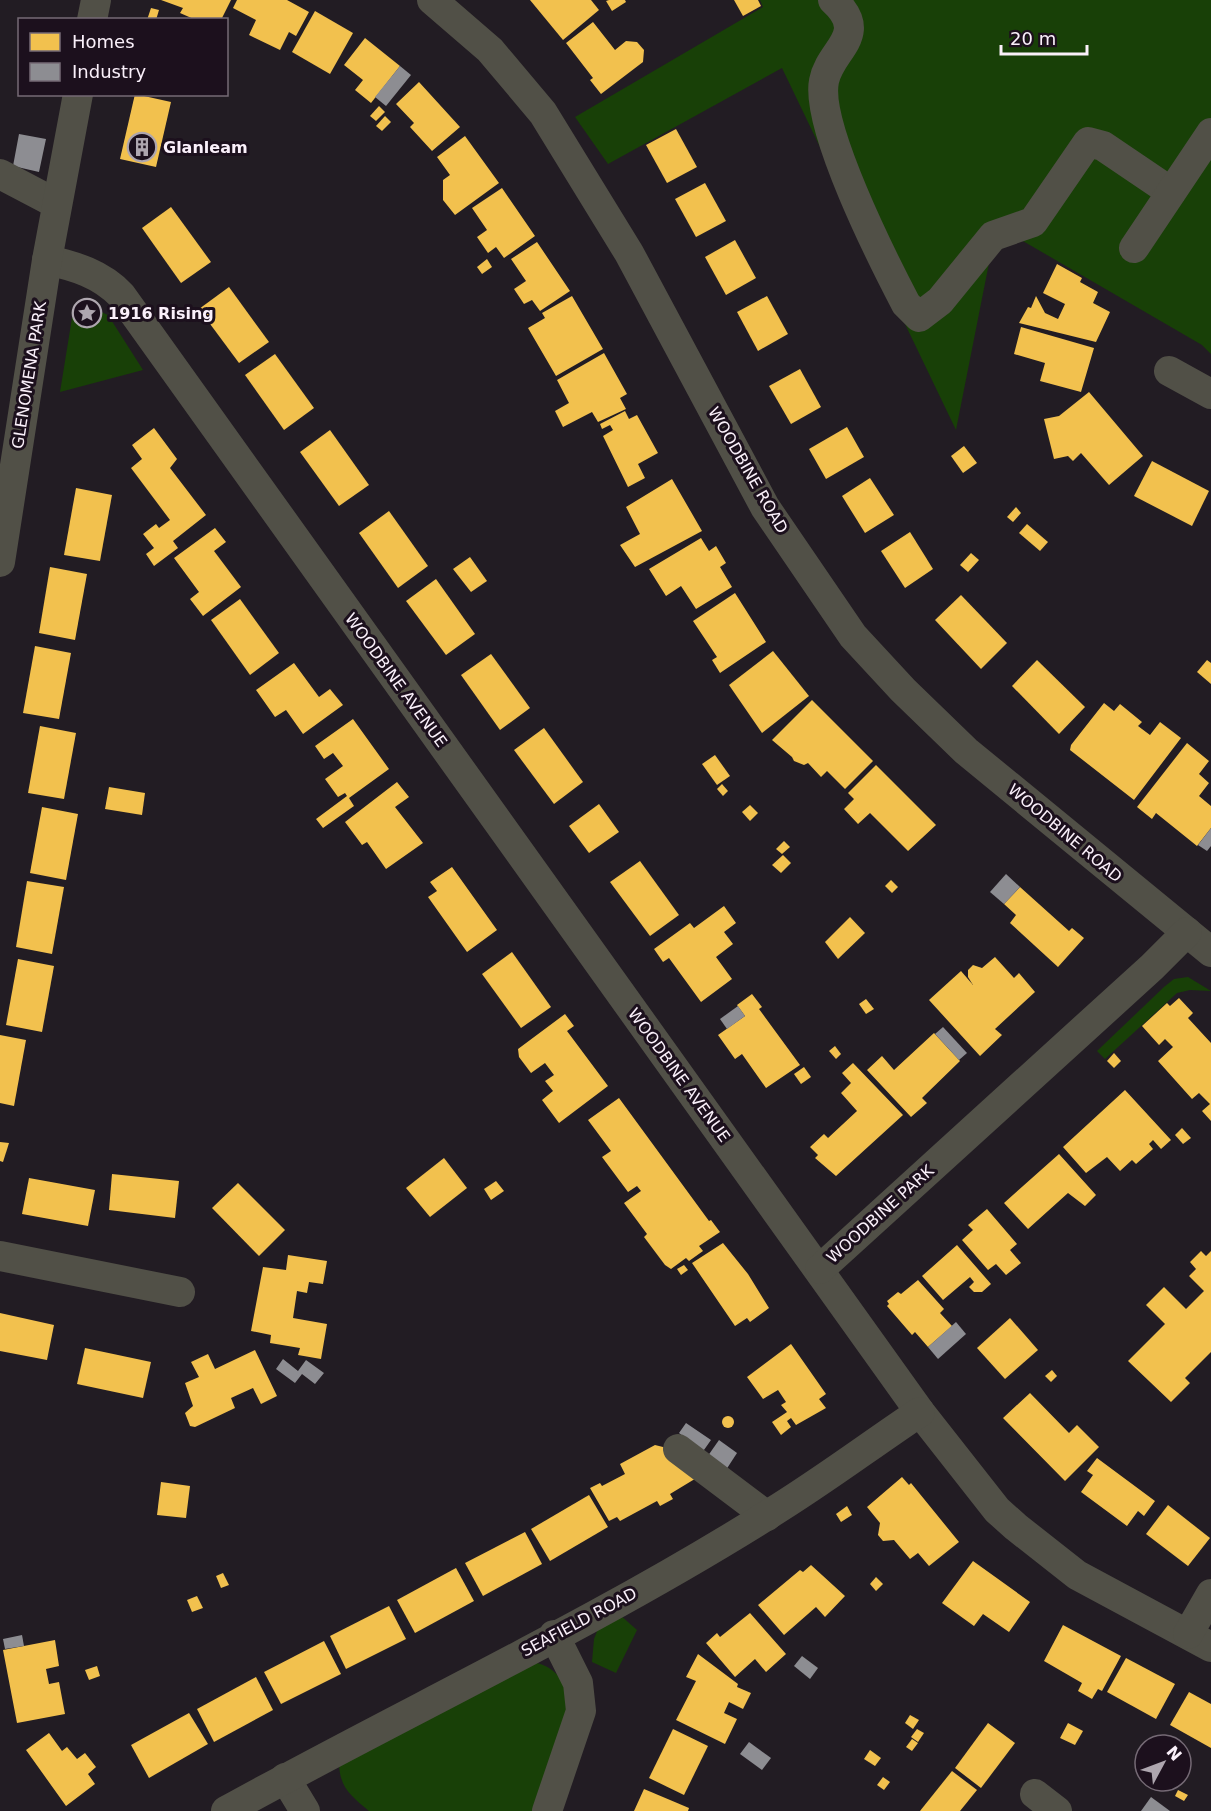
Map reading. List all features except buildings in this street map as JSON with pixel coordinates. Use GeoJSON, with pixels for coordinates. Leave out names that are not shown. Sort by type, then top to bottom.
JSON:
{"type":"FeatureCollection","features":[{"type":"Feature","properties":{"kind":"street"},"geometry":{"type":"LineString","coordinates":[[92,18],[96,0]]}},
{"type":"Feature","properties":{"kind":"street","name":"WOODBINE ROAD"},"geometry":{"type":"LineString","coordinates":[[432,0],[490,50],[543,113],[629,253],[765,507],[853,636],[903,690],[966,751],[1187,932]]}},
{"type":"Feature","properties":{"kind":"street"},"geometry":{"type":"LineString","coordinates":[[833,0],[842,8],[848,22],[847,40],[824,80],[824,103],[834,147],[906,304],[919,317],[940,301],[993,236],[1033,222],[1088,142],[1103,146],[1171,192]]}},
{"type":"Feature","properties":{"kind":"street"},"geometry":{"type":"LineString","coordinates":[[47,260],[78,96]]}},
{"type":"Feature","properties":{"kind":"street"},"geometry":{"type":"LineString","coordinates":[[1134,248],[1211,133]]}},
{"type":"Feature","properties":{"kind":"street"},"geometry":{"type":"LineString","coordinates":[[0,174],[57,204]]}},
{"type":"Feature","properties":{"kind":"street","name":"GLENOMENA PARK"},"geometry":{"type":"LineString","coordinates":[[0,562],[47,260]]}},
{"type":"Feature","properties":{"kind":"street","name":"WOODBINE AVENUE"},"geometry":{"type":"LineString","coordinates":[[47,260],[92,273],[110,283],[121,295],[819,1269]]}},
{"type":"Feature","properties":{"kind":"street"},"geometry":{"type":"LineString","coordinates":[[1169,371],[1211,394]]}},
{"type":"Feature","properties":{"kind":"street"},"geometry":{"type":"LineString","coordinates":[[1187,932],[1211,952]]}},
{"type":"Feature","properties":{"kind":"street","name":"WOODBINE PARK"},"geometry":{"type":"LineString","coordinates":[[1187,932],[1152,967],[819,1269],[920,1412],[997,1510],[1077,1575],[1199,1640]]}},
{"type":"Feature","properties":{"kind":"street"},"geometry":{"type":"LineString","coordinates":[[0,1256],[180,1292]]}},
{"type":"Feature","properties":{"kind":"street","name":"SEAFIELD ROAD"},"geometry":{"type":"LineString","coordinates":[[226,1811],[554,1635],[767,1516],[920,1412]]}},
{"type":"Feature","properties":{"kind":"street"},"geometry":{"type":"LineString","coordinates":[[678,1449],[767,1516]]}},
{"type":"Feature","properties":{"kind":"street"},"geometry":{"type":"LineString","coordinates":[[1199,1640],[1211,1594]]}},
{"type":"Feature","properties":{"kind":"street"},"geometry":{"type":"LineString","coordinates":[[547,1811],[581,1711],[578,1683],[554,1635]]}},
{"type":"Feature","properties":{"kind":"street"},"geometry":{"type":"LineString","coordinates":[[285,1778],[305,1811]]}},
{"type":"Feature","properties":{"kind":"green space"},"geometry":{"type":"Polygon","coordinates":[[[760,0],[1211,0],[1211,354],[1202,345],[1016,237],[991,253],[956,430],[782,68],[608,164],[575,117],[763,7],[760,0]]]}},
{"type":"Feature","properties":{"kind":"green space"},"geometry":{"type":"Polygon","coordinates":[[[88,306],[108,315],[143,370],[60,392],[72,318],[88,306]]]}},
{"type":"Feature","properties":{"kind":"green space"},"geometry":{"type":"Polygon","coordinates":[[[1188,977],[1211,991],[1190,990],[1177,993],[1105,1059],[1097,1051],[1164,987],[1174,979],[1188,977]]]}},
{"type":"Feature","properties":{"kind":"green space"},"geometry":{"type":"Polygon","coordinates":[[[620,1615],[637,1630],[616,1673],[592,1662],[594,1639],[598,1629],[620,1615]]]}},
{"type":"Feature","properties":{"kind":"green space"},"geometry":{"type":"Polygon","coordinates":[[[537,1663],[551,1669],[560,1679],[564,1685],[569,1707],[534,1811],[369,1811],[344,1785],[339,1764],[537,1663]]]}},
{"type":"Feature","properties":{"kind":"place","name":"Glanleam"},"geometry":{"type":"Point","coordinates":[142,147]}},
{"type":"Feature","properties":{"kind":"place","name":"1916 Rising"},"geometry":{"type":"Point","coordinates":[87,313]}}]}
